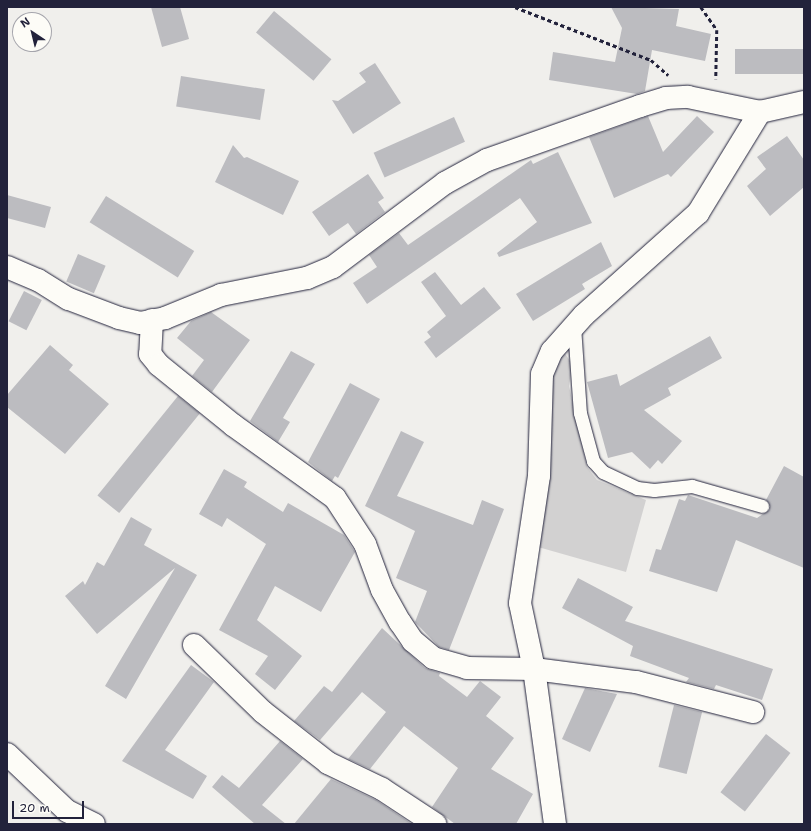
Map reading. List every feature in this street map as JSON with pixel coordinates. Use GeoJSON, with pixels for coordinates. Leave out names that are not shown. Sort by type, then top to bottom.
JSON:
{"type":"FeatureCollection","features":[{"type":"Feature","properties":{"kind":"street"},"geometry":{"type":"LineString","coordinates":[[7,268],[95,310],[140,323],[221,295],[307,278],[333,267],[445,183],[487,160],[640,106],[666,98],[688,97],[719,105],[760,112],[804,102]]}},
{"type":"Feature","properties":{"kind":"street"},"geometry":{"type":"LineString","coordinates":[[555,824],[534,669],[520,603],[539,476],[542,374],[552,351],[610,288],[698,213],[760,112]]}},
{"type":"Feature","properties":{"kind":"street"},"geometry":{"type":"LineString","coordinates":[[152,320],[150,354],[159,365],[233,426],[335,498],[365,544],[382,590],[412,641],[423,650],[446,665],[467,668],[534,669],[636,682],[753,712]]}},
{"type":"Feature","properties":{"kind":"street"},"geometry":{"type":"LineString","coordinates":[[194,645],[263,712],[328,762],[382,789],[435,824]]}},
{"type":"Feature","properties":{"kind":"street"},"geometry":{"type":"LineString","coordinates":[[7,754],[67,811],[94,824]]}},
{"type":"Feature","properties":{"kind":"lane"},"geometry":{"type":"LineString","coordinates":[[574,326],[580,414],[593,461],[603,472],[637,488],[654,490],[692,486],[762,506]]}},
{"type":"Feature","properties":{"kind":"path"},"geometry":{"type":"LineString","coordinates":[[515,7],[651,60],[688,97]]}},
{"type":"Feature","properties":{"kind":"path"},"geometry":{"type":"LineString","coordinates":[[701,7],[717,30],[715,84],[719,105]]}},
{"type":"Feature","properties":{"kind":"shaded area"},"geometry":{"type":"Polygon","coordinates":[[[564,352],[572,364],[569,386],[587,467],[597,480],[646,500],[626,572],[538,547],[548,387],[564,352]]]}},
{"type":"Feature","properties":{"kind":"building"},"geometry":{"type":"Polygon","coordinates":[[[151,7],[180,7],[189,39],[162,47],[151,7]]]}},
{"type":"Feature","properties":{"kind":"building"},"geometry":{"type":"Polygon","coordinates":[[[611,7],[679,9],[676,26],[711,34],[705,61],[652,50],[645,91],[637,94],[549,80],[553,52],[615,62],[622,28],[611,7]]]}},
{"type":"Feature","properties":{"kind":"building"},"geometry":{"type":"Polygon","coordinates":[[[274,11],[331,59],[313,81],[256,32],[274,11]]]}},
{"type":"Feature","properties":{"kind":"building"},"geometry":{"type":"Polygon","coordinates":[[[735,49],[804,49],[804,74],[735,74],[735,49]]]}},
{"type":"Feature","properties":{"kind":"building"},"geometry":{"type":"Polygon","coordinates":[[[375,63],[401,103],[353,134],[332,100],[338,101],[366,82],[359,73],[375,63]]]}},
{"type":"Feature","properties":{"kind":"building"},"geometry":{"type":"Polygon","coordinates":[[[181,76],[265,89],[260,120],[176,107],[181,76]]]}},
{"type":"Feature","properties":{"kind":"building"},"geometry":{"type":"Polygon","coordinates":[[[648,116],[663,152],[697,116],[714,132],[671,177],[668,174],[614,198],[589,137],[648,116]]]}},
{"type":"Feature","properties":{"kind":"building"},"geometry":{"type":"Polygon","coordinates":[[[454,117],[465,142],[385,177],[374,153],[454,117]]]}},
{"type":"Feature","properties":{"kind":"building"},"geometry":{"type":"Polygon","coordinates":[[[787,136],[804,160],[804,187],[770,216],[747,186],[766,169],[757,157],[787,136]]]}},
{"type":"Feature","properties":{"kind":"building"},"geometry":{"type":"Polygon","coordinates":[[[233,145],[244,158],[247,157],[299,181],[283,215],[215,182],[233,145]]]}},
{"type":"Feature","properties":{"kind":"building"},"geometry":{"type":"Polygon","coordinates":[[[558,152],[592,223],[499,257],[497,253],[537,222],[520,198],[367,304],[353,283],[377,267],[369,255],[399,233],[408,245],[531,160],[533,164],[558,152]]]}},
{"type":"Feature","properties":{"kind":"building"},"geometry":{"type":"Polygon","coordinates":[[[368,174],[384,198],[378,202],[385,212],[356,234],[348,223],[329,236],[312,212],[368,174]]]}},
{"type":"Feature","properties":{"kind":"building"},"geometry":{"type":"Polygon","coordinates":[[[7,195],[51,207],[45,228],[7,218],[7,195]]]}},
{"type":"Feature","properties":{"kind":"building"},"geometry":{"type":"Polygon","coordinates":[[[106,196],[194,251],[178,277],[90,222],[106,196]]]}},
{"type":"Feature","properties":{"kind":"building"},"geometry":{"type":"Polygon","coordinates":[[[601,242],[612,266],[582,284],[585,289],[533,321],[516,294],[601,242]]]}},
{"type":"Feature","properties":{"kind":"building"},"geometry":{"type":"Polygon","coordinates":[[[78,254],[106,266],[94,293],[66,282],[78,254]]]}},
{"type":"Feature","properties":{"kind":"building"},"geometry":{"type":"Polygon","coordinates":[[[435,272],[461,305],[484,287],[501,308],[436,358],[424,342],[431,337],[427,332],[446,316],[421,282],[435,272]]]}},
{"type":"Feature","properties":{"kind":"building"},"geometry":{"type":"Polygon","coordinates":[[[24,291],[42,300],[26,330],[9,321],[24,291]]]}},
{"type":"Feature","properties":{"kind":"building"},"geometry":{"type":"Polygon","coordinates":[[[211,312],[250,340],[212,392],[192,376],[204,360],[177,338],[191,321],[211,312]]]}},
{"type":"Feature","properties":{"kind":"building"},"geometry":{"type":"Polygon","coordinates":[[[710,336],[722,358],[668,388],[671,395],[644,410],[682,441],[662,464],[658,460],[650,469],[632,452],[608,458],[587,382],[617,374],[620,386],[710,336]]]}},
{"type":"Feature","properties":{"kind":"building"},"geometry":{"type":"Polygon","coordinates":[[[50,345],[73,365],[69,370],[109,404],[65,454],[7,407],[7,395],[50,345]]]}},
{"type":"Feature","properties":{"kind":"building"},"geometry":{"type":"Polygon","coordinates":[[[291,351],[315,364],[283,418],[290,422],[278,442],[250,421],[291,351]]]}},
{"type":"Feature","properties":{"kind":"building"},"geometry":{"type":"Polygon","coordinates":[[[350,383],[380,399],[338,478],[335,476],[332,481],[308,462],[350,383]]]}},
{"type":"Feature","properties":{"kind":"building"},"geometry":{"type":"Polygon","coordinates":[[[178,396],[200,414],[119,513],[97,495],[178,396]]]}},
{"type":"Feature","properties":{"kind":"building"},"geometry":{"type":"Polygon","coordinates":[[[401,431],[424,442],[397,496],[473,525],[482,500],[504,509],[449,650],[439,647],[415,622],[427,591],[396,578],[415,531],[365,506],[401,431]]]}},
{"type":"Feature","properties":{"kind":"building"},"geometry":{"type":"Polygon","coordinates":[[[784,466],[804,477],[804,568],[736,540],[717,592],[649,571],[656,549],[661,550],[679,499],[685,501],[688,495],[757,518],[770,509],[766,500],[784,466]]]}},
{"type":"Feature","properties":{"kind":"building"},"geometry":{"type":"Polygon","coordinates":[[[224,469],[247,482],[244,487],[283,512],[288,503],[344,535],[355,552],[321,612],[275,586],[257,620],[302,656],[275,690],[255,674],[268,656],[219,630],[266,544],[227,518],[222,527],[199,514],[224,469]]]}},
{"type":"Feature","properties":{"kind":"building"},"geometry":{"type":"Polygon","coordinates":[[[131,517],[152,529],[144,545],[197,575],[126,699],[105,686],[175,568],[97,634],[65,596],[83,581],[85,585],[97,562],[104,566],[131,517]]]}},
{"type":"Feature","properties":{"kind":"building"},"geometry":{"type":"Polygon","coordinates":[[[578,578],[633,607],[625,621],[773,669],[762,700],[716,685],[714,689],[686,682],[689,678],[630,656],[633,646],[562,608],[578,578]]]}},
{"type":"Feature","properties":{"kind":"building"},"geometry":{"type":"Polygon","coordinates":[[[382,628],[425,668],[440,673],[439,676],[467,697],[480,681],[501,697],[486,716],[514,738],[491,769],[533,794],[516,824],[455,824],[432,807],[458,768],[404,726],[370,769],[348,759],[386,712],[362,692],[320,740],[294,721],[324,686],[332,692],[382,628]]]}},
{"type":"Feature","properties":{"kind":"building"},"geometry":{"type":"Polygon","coordinates":[[[191,665],[214,682],[165,750],[207,776],[193,799],[122,761],[191,665]]]}},
{"type":"Feature","properties":{"kind":"building"},"geometry":{"type":"Polygon","coordinates":[[[585,688],[617,694],[590,752],[562,739],[585,688]]]}},
{"type":"Feature","properties":{"kind":"building"},"geometry":{"type":"Polygon","coordinates":[[[674,705],[702,712],[687,774],[659,767],[674,705]]]}},
{"type":"Feature","properties":{"kind":"building"},"geometry":{"type":"Polygon","coordinates":[[[766,734],[790,753],[745,811],[720,792],[766,734]]]}},
{"type":"Feature","properties":{"kind":"building"},"geometry":{"type":"Polygon","coordinates":[[[280,741],[303,759],[262,805],[286,824],[255,824],[212,787],[222,775],[239,788],[280,741]]]}},
{"type":"Feature","properties":{"kind":"building"},"geometry":{"type":"Polygon","coordinates":[[[331,779],[376,800],[412,824],[294,824],[331,779]]]}}]}
